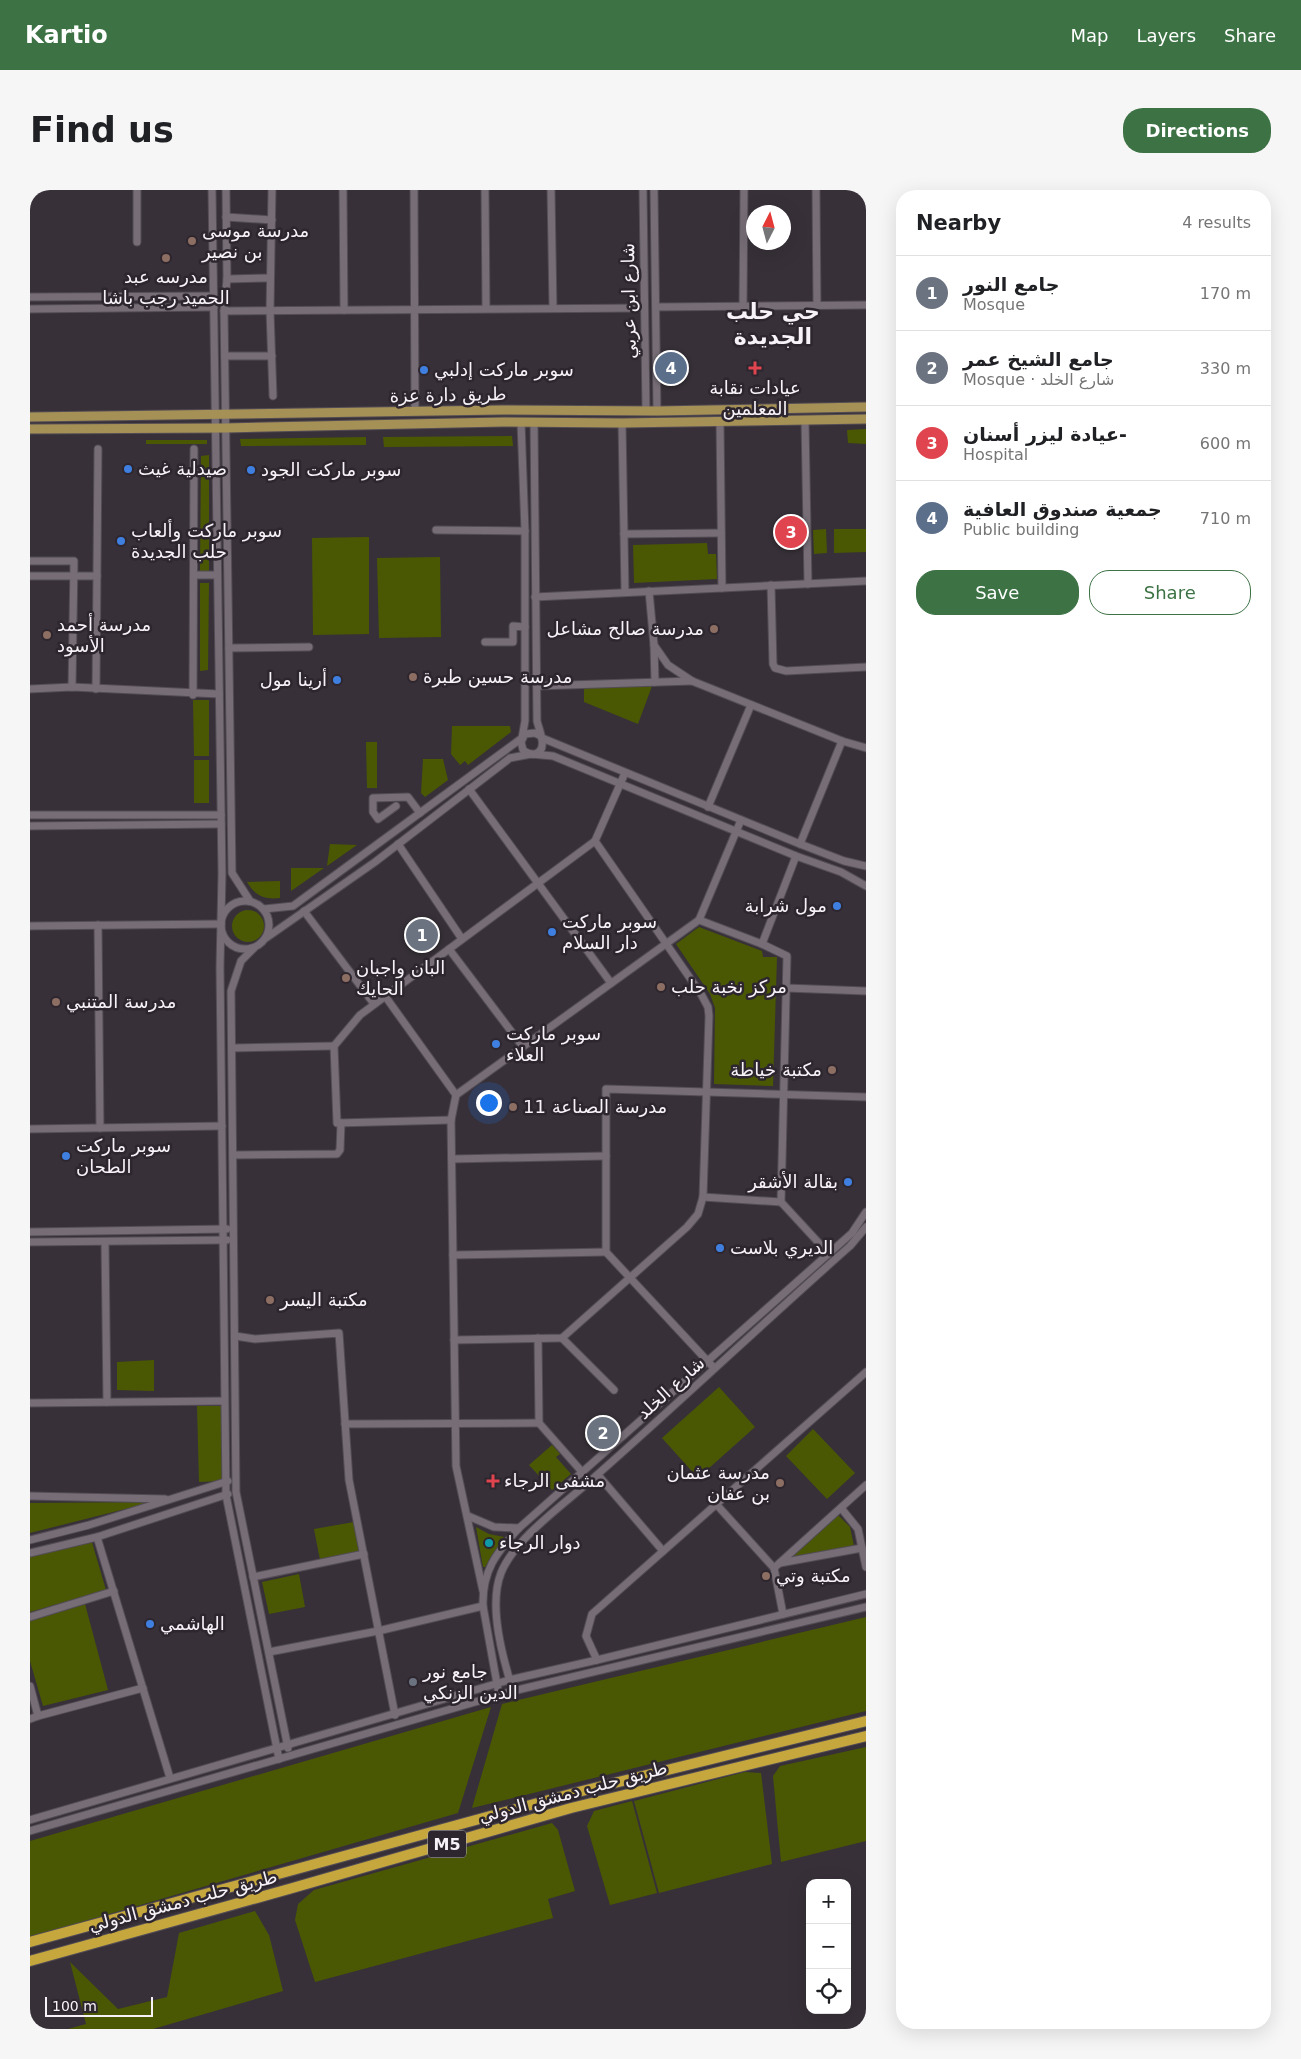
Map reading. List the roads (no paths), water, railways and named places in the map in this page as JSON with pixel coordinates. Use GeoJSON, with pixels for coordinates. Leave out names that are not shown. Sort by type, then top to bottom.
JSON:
{"type":"FeatureCollection","features":[{"type":"Feature","properties":{"kind":"highway","name":"M5"},"geometry":{"type":"LineString","coordinates":[[30,1942],[578,1792],[866,1721]]}},
{"type":"Feature","properties":{"kind":"highway","name":"طريق حلب دمشق الدولي"},"geometry":{"type":"LineString","coordinates":[[30,1961],[571,1808],[866,1736]]}},
{"type":"Feature","properties":{"kind":"main road","name":"طريق دارة عزة"},"geometry":{"type":"LineString","coordinates":[[30,416],[502,410],[657,411],[866,407]]}},
{"type":"Feature","properties":{"kind":"main road"},"geometry":{"type":"LineString","coordinates":[[502,410],[503,422]]}},
{"type":"Feature","properties":{"kind":"main road"},"geometry":{"type":"LineString","coordinates":[[30,429],[866,419]]}},
{"type":"Feature","properties":{"kind":"street"},"geometry":{"type":"LineString","coordinates":[[137,190],[137,242]]}},
{"type":"Feature","properties":{"kind":"street"},"geometry":{"type":"LineString","coordinates":[[212,190],[221,815],[222,1165],[226,1495],[279,1759]]}},
{"type":"Feature","properties":{"kind":"street"},"geometry":{"type":"LineString","coordinates":[[226,190],[227,279],[224,311],[232,874],[250,901],[264,909],[294,906],[530,732],[800,844],[844,861],[866,866]]}},
{"type":"Feature","properties":{"kind":"street"},"geometry":{"type":"LineString","coordinates":[[272,190],[270,311],[273,396]]}},
{"type":"Feature","properties":{"kind":"street"},"geometry":{"type":"LineString","coordinates":[[343,190],[344,310]]}},
{"type":"Feature","properties":{"kind":"street"},"geometry":{"type":"LineString","coordinates":[[414,190],[415,411]]}},
{"type":"Feature","properties":{"kind":"street"},"geometry":{"type":"LineString","coordinates":[[485,190],[486,308]]}},
{"type":"Feature","properties":{"kind":"street"},"geometry":{"type":"LineString","coordinates":[[552,190],[553,308]]}},
{"type":"Feature","properties":{"kind":"street","name":"شارع ابن عربي"},"geometry":{"type":"LineString","coordinates":[[643,190],[646,411]]}},
{"type":"Feature","properties":{"kind":"street"},"geometry":{"type":"LineString","coordinates":[[654,190],[657,411]]}},
{"type":"Feature","properties":{"kind":"street"},"geometry":{"type":"LineString","coordinates":[[743,306],[744,190]]}},
{"type":"Feature","properties":{"kind":"street"},"geometry":{"type":"LineString","coordinates":[[816,190],[817,305]]}},
{"type":"Feature","properties":{"kind":"street"},"geometry":{"type":"LineString","coordinates":[[226,217],[272,220]]}},
{"type":"Feature","properties":{"kind":"street"},"geometry":{"type":"LineString","coordinates":[[227,279],[270,278]]}},
{"type":"Feature","properties":{"kind":"street"},"geometry":{"type":"LineString","coordinates":[[30,297],[213,296]]}},
{"type":"Feature","properties":{"kind":"street"},"geometry":{"type":"LineString","coordinates":[[70,297],[70,308]]}},
{"type":"Feature","properties":{"kind":"street"},"geometry":{"type":"LineString","coordinates":[[656,307],[866,305]]}},
{"type":"Feature","properties":{"kind":"street"},"geometry":{"type":"LineString","coordinates":[[30,309],[214,307]]}},
{"type":"Feature","properties":{"kind":"street"},"geometry":{"type":"LineString","coordinates":[[224,311],[644,308]]}},
{"type":"Feature","properties":{"kind":"street"},"geometry":{"type":"LineString","coordinates":[[225,356],[272,356]]}},
{"type":"Feature","properties":{"kind":"street"},"geometry":{"type":"LineString","coordinates":[[805,421],[808,584]]}},
{"type":"Feature","properties":{"kind":"street"},"geometry":{"type":"LineString","coordinates":[[521,422],[525,626],[525,720],[521,746],[523,750],[530,754],[553,756],[736,832],[841,872],[866,886]]}},
{"type":"Feature","properties":{"kind":"street"},"geometry":{"type":"LineString","coordinates":[[290,1756],[236,1492],[231,991],[241,961],[266,938],[408,837],[510,758],[530,754],[542,748],[537,721],[534,422]]}},
{"type":"Feature","properties":{"kind":"street"},"geometry":{"type":"LineString","coordinates":[[720,422],[722,588]]}},
{"type":"Feature","properties":{"kind":"street"},"geometry":{"type":"LineString","coordinates":[[622,423],[625,592]]}},
{"type":"Feature","properties":{"kind":"street"},"geometry":{"type":"LineString","coordinates":[[96,689],[98,449]]}},
{"type":"Feature","properties":{"kind":"street"},"geometry":{"type":"LineString","coordinates":[[193,694],[194,449]]}},
{"type":"Feature","properties":{"kind":"street"},"geometry":{"type":"LineString","coordinates":[[436,530],[524,531]]}},
{"type":"Feature","properties":{"kind":"street"},"geometry":{"type":"LineString","coordinates":[[624,534],[721,533]]}},
{"type":"Feature","properties":{"kind":"street"},"geometry":{"type":"LineString","coordinates":[[30,561],[74,561],[72,687]]}},
{"type":"Feature","properties":{"kind":"street"},"geometry":{"type":"LineString","coordinates":[[194,575],[217,575]]}},
{"type":"Feature","properties":{"kind":"street"},"geometry":{"type":"LineString","coordinates":[[30,576],[97,576]]}},
{"type":"Feature","properties":{"kind":"street"},"geometry":{"type":"LineString","coordinates":[[536,596],[866,581]]}},
{"type":"Feature","properties":{"kind":"street"},"geometry":{"type":"LineString","coordinates":[[771,585],[773,664],[775,668],[786,671],[866,667]]}},
{"type":"Feature","properties":{"kind":"street"},"geometry":{"type":"LineString","coordinates":[[649,591],[655,682]]}},
{"type":"Feature","properties":{"kind":"street"},"geometry":{"type":"LineString","coordinates":[[485,642],[513,642],[513,626],[525,626]]}},
{"type":"Feature","properties":{"kind":"street"},"geometry":{"type":"LineString","coordinates":[[654,645],[668,665],[692,681],[842,741],[866,748]]}},
{"type":"Feature","properties":{"kind":"street"},"geometry":{"type":"LineString","coordinates":[[229,648],[309,647]]}},
{"type":"Feature","properties":{"kind":"street"},"geometry":{"type":"LineString","coordinates":[[537,686],[692,681]]}},
{"type":"Feature","properties":{"kind":"street"},"geometry":{"type":"LineString","coordinates":[[30,689],[72,687],[219,694]]}},
{"type":"Feature","properties":{"kind":"street"},"geometry":{"type":"LineString","coordinates":[[708,807],[751,704]]}},
{"type":"Feature","properties":{"kind":"street"},"geometry":{"type":"LineString","coordinates":[[800,844],[842,741]]}},
{"type":"Feature","properties":{"kind":"street"},"geometry":{"type":"LineString","coordinates":[[451,1120],[337,1123],[334,1046],[360,1014],[595,842],[625,773]]}},
{"type":"Feature","properties":{"kind":"street"},"geometry":{"type":"LineString","coordinates":[[469,789],[611,984]]}},
{"type":"Feature","properties":{"kind":"street"},"geometry":{"type":"LineString","coordinates":[[396,806],[378,819],[373,812],[373,798],[408,797],[420,813]]}},
{"type":"Feature","properties":{"kind":"street"},"geometry":{"type":"LineString","coordinates":[[30,815],[221,815]]}},
{"type":"Feature","properties":{"kind":"street"},"geometry":{"type":"LineString","coordinates":[[499,1695],[483,1606],[483,1591],[470,1539],[468,1516],[456,1466],[451,1120],[456,1095],[699,920],[741,820]]}},
{"type":"Feature","properties":{"kind":"street"},"geometry":{"type":"LineString","coordinates":[[30,826],[221,824]]}},
{"type":"Feature","properties":{"kind":"street"},"geometry":{"type":"LineString","coordinates":[[401,828],[408,837]]}},
{"type":"Feature","properties":{"kind":"street"},"geometry":{"type":"LineString","coordinates":[[454,1340],[562,1338],[687,1228],[698,1214],[703,1197],[708,1007],[701,994],[665,945],[595,842]]}},
{"type":"Feature","properties":{"kind":"street"},"geometry":{"type":"LineString","coordinates":[[398,844],[462,939]]}},
{"type":"Feature","properties":{"kind":"street"},"geometry":{"type":"LineString","coordinates":[[762,944],[796,856]]}},
{"type":"Feature","properties":{"kind":"street"},"geometry":{"type":"LineString","coordinates":[[250,901],[233,903],[227,909],[221,924],[225,939],[231,945],[246,950],[254,948]]}},
{"type":"Feature","properties":{"kind":"street"},"geometry":{"type":"LineString","coordinates":[[264,909],[270,923],[266,938]]}},
{"type":"Feature","properties":{"kind":"street"},"geometry":{"type":"LineString","coordinates":[[304,911],[374,1004]]}},
{"type":"Feature","properties":{"kind":"street"},"geometry":{"type":"LineString","coordinates":[[699,920],[762,944],[787,956],[781,1202]]}},
{"type":"Feature","properties":{"kind":"street"},"geometry":{"type":"LineString","coordinates":[[30,926],[221,924]]}},
{"type":"Feature","properties":{"kind":"street"},"geometry":{"type":"LineString","coordinates":[[98,925],[100,1128]]}},
{"type":"Feature","properties":{"kind":"street"},"geometry":{"type":"LineString","coordinates":[[449,949],[524,1047]]}},
{"type":"Feature","properties":{"kind":"street"},"geometry":{"type":"LineString","coordinates":[[786,988],[866,991]]}},
{"type":"Feature","properties":{"kind":"street"},"geometry":{"type":"LineString","coordinates":[[385,996],[456,1095]]}},
{"type":"Feature","properties":{"kind":"street"},"geometry":{"type":"LineString","coordinates":[[232,1048],[334,1046]]}},
{"type":"Feature","properties":{"kind":"street"},"geometry":{"type":"LineString","coordinates":[[714,1368],[606,1252],[606,1089],[866,1097]]}},
{"type":"Feature","properties":{"kind":"street"},"geometry":{"type":"LineString","coordinates":[[233,1155],[337,1154],[340,1150],[341,1123]]}},
{"type":"Feature","properties":{"kind":"street"},"geometry":{"type":"LineString","coordinates":[[30,1130],[222,1126]]}},
{"type":"Feature","properties":{"kind":"street"},"geometry":{"type":"LineString","coordinates":[[452,1159],[606,1156]]}},
{"type":"Feature","properties":{"kind":"street"},"geometry":{"type":"LineString","coordinates":[[222,1165],[233,1165]]}},
{"type":"Feature","properties":{"kind":"street"},"geometry":{"type":"LineString","coordinates":[[703,1197],[781,1202],[829,1254]]}},
{"type":"Feature","properties":{"kind":"street"},"geometry":{"type":"LineString","coordinates":[[483,1591],[490,1566],[501,1547],[519,1528],[829,1254],[858,1226],[866,1212]]}},
{"type":"Feature","properties":{"kind":"street","name":"شارع الخلد"},"geometry":{"type":"LineString","coordinates":[[513,1691],[497,1621],[498,1584],[509,1556],[534,1530],[598,1475],[850,1246],[866,1227]]}},
{"type":"Feature","properties":{"kind":"street"},"geometry":{"type":"LineString","coordinates":[[30,1232],[234,1230]]}},
{"type":"Feature","properties":{"kind":"street"},"geometry":{"type":"LineString","coordinates":[[30,1242],[234,1240]]}},
{"type":"Feature","properties":{"kind":"street"},"geometry":{"type":"LineString","coordinates":[[105,1242],[107,1402]]}},
{"type":"Feature","properties":{"kind":"street"},"geometry":{"type":"LineString","coordinates":[[453,1255],[606,1252]]}},
{"type":"Feature","properties":{"kind":"street"},"geometry":{"type":"LineString","coordinates":[[235,1336],[255,1339],[339,1333],[349,1480],[395,1715]]}},
{"type":"Feature","properties":{"kind":"street"},"geometry":{"type":"LineString","coordinates":[[538,1338],[539,1423],[583,1473]]}},
{"type":"Feature","properties":{"kind":"street"},"geometry":{"type":"LineString","coordinates":[[562,1338],[614,1390]]}},
{"type":"Feature","properties":{"kind":"street"},"geometry":{"type":"LineString","coordinates":[[597,1660],[586,1636],[592,1614],[866,1372]]}},
{"type":"Feature","properties":{"kind":"street"},"geometry":{"type":"LineString","coordinates":[[30,1403],[224,1401]]}},
{"type":"Feature","properties":{"kind":"street"},"geometry":{"type":"LineString","coordinates":[[345,1424],[539,1423]]}},
{"type":"Feature","properties":{"kind":"street"},"geometry":{"type":"LineString","coordinates":[[598,1475],[663,1551]]}},
{"type":"Feature","properties":{"kind":"street"},"geometry":{"type":"LineString","coordinates":[[30,1540],[89,1525],[236,1479]]}},
{"type":"Feature","properties":{"kind":"street"},"geometry":{"type":"LineString","coordinates":[[777,1565],[866,1485]]}},
{"type":"Feature","properties":{"kind":"street"},"geometry":{"type":"LineString","coordinates":[[30,1553],[97,1537],[236,1492]]}},
{"type":"Feature","properties":{"kind":"street"},"geometry":{"type":"LineString","coordinates":[[30,1496],[170,1500]]}},
{"type":"Feature","properties":{"kind":"street"},"geometry":{"type":"LineString","coordinates":[[716,1504],[777,1565],[783,1614]]}},
{"type":"Feature","properties":{"kind":"street"},"geometry":{"type":"LineString","coordinates":[[841,1508],[858,1529],[866,1567]]}},
{"type":"Feature","properties":{"kind":"street"},"geometry":{"type":"LineString","coordinates":[[468,1516],[494,1527],[519,1528]]}},
{"type":"Feature","properties":{"kind":"street"},"geometry":{"type":"LineString","coordinates":[[527,1521],[534,1530]]}},
{"type":"Feature","properties":{"kind":"street"},"geometry":{"type":"LineString","coordinates":[[97,1537],[170,1778]]}},
{"type":"Feature","properties":{"kind":"street"},"geometry":{"type":"LineString","coordinates":[[777,1565],[862,1548]]}},
{"type":"Feature","properties":{"kind":"street"},"geometry":{"type":"LineString","coordinates":[[253,1577],[364,1554]]}},
{"type":"Feature","properties":{"kind":"street"},"geometry":{"type":"LineString","coordinates":[[30,1616],[114,1591]]}},
{"type":"Feature","properties":{"kind":"street"},"geometry":{"type":"LineString","coordinates":[[30,1820],[276,1747],[395,1715],[509,1680],[866,1594]]}},
{"type":"Feature","properties":{"kind":"street"},"geometry":{"type":"LineString","coordinates":[[269,1652],[378,1631],[483,1606]]}},
{"type":"Feature","properties":{"kind":"street"},"geometry":{"type":"LineString","coordinates":[[30,1831],[513,1691],[866,1607]]}},
{"type":"Feature","properties":{"kind":"street"},"geometry":{"type":"LineString","coordinates":[[30,1686],[38,1716]]}},
{"type":"Feature","properties":{"kind":"street"},"geometry":{"type":"LineString","coordinates":[[30,1718],[143,1688]]}},
{"type":"Feature","properties":{"kind":"place","name":"مدرسة موسى بن نصير"},"geometry":{"type":"Point","coordinates":[192,241]}},
{"type":"Feature","properties":{"kind":"place","name":"مدرسه عبد الحميد رجب باشا"},"geometry":{"type":"Point","coordinates":[166,258]}},
{"type":"Feature","properties":{"kind":"place","name":"جمعية صندوق العافية"},"geometry":{"type":"Point","coordinates":[671,368]}},
{"type":"Feature","properties":{"kind":"place","name":"عيادات نقابة المعلمين"},"geometry":{"type":"Point","coordinates":[755,368]}},
{"type":"Feature","properties":{"kind":"place","name":"سوبر ماركت إدلبي"},"geometry":{"type":"Point","coordinates":[424,370]}},
{"type":"Feature","properties":{"kind":"place","name":"صيدلية غيث"},"geometry":{"type":"Point","coordinates":[128,469]}},
{"type":"Feature","properties":{"kind":"place","name":"سوبر ماركت الجود"},"geometry":{"type":"Point","coordinates":[251,470]}},
{"type":"Feature","properties":{"kind":"place","name":"عيادة ليزر أسنان-"},"geometry":{"type":"Point","coordinates":[791,532]}},
{"type":"Feature","properties":{"kind":"place","name":"سوبر ماركت وألعاب حلب الجديدة"},"geometry":{"type":"Point","coordinates":[121,541]}},
{"type":"Feature","properties":{"kind":"place","name":"مدرسة صالح مشاعل"},"geometry":{"type":"Point","coordinates":[714,629]}},
{"type":"Feature","properties":{"kind":"place","name":"مدرسة أحمد الأسود"},"geometry":{"type":"Point","coordinates":[47,635]}},
{"type":"Feature","properties":{"kind":"place","name":"مدرسة حسين طبرة"},"geometry":{"type":"Point","coordinates":[413,677]}},
{"type":"Feature","properties":{"kind":"place","name":"أرينا مول"},"geometry":{"type":"Point","coordinates":[337,680]}},
{"type":"Feature","properties":{"kind":"place","name":"مول شرابة"},"geometry":{"type":"Point","coordinates":[837,906]}},
{"type":"Feature","properties":{"kind":"place","name":"سوبر ماركت دار السلام"},"geometry":{"type":"Point","coordinates":[552,932]}},
{"type":"Feature","properties":{"kind":"place","name":"جامع النور"},"geometry":{"type":"Point","coordinates":[422,935]}},
{"type":"Feature","properties":{"kind":"place","name":"البان واجبان الحايك"},"geometry":{"type":"Point","coordinates":[346,978]}},
{"type":"Feature","properties":{"kind":"place","name":"مركز نخبة حلب"},"geometry":{"type":"Point","coordinates":[661,987]}},
{"type":"Feature","properties":{"kind":"place","name":"مدرسة المتنبي"},"geometry":{"type":"Point","coordinates":[56,1002]}},
{"type":"Feature","properties":{"kind":"place","name":"سوبر ماركت العلاء"},"geometry":{"type":"Point","coordinates":[496,1044]}},
{"type":"Feature","properties":{"kind":"place","name":"مكتبة خياطة"},"geometry":{"type":"Point","coordinates":[832,1070]}},
{"type":"Feature","properties":{"kind":"place","name":"مدرسة الصناعة 11"},"geometry":{"type":"Point","coordinates":[513,1107]}},
{"type":"Feature","properties":{"kind":"place","name":"سوبر ماركت الطحان"},"geometry":{"type":"Point","coordinates":[66,1156]}},
{"type":"Feature","properties":{"kind":"place","name":"بقالة الأشقر"},"geometry":{"type":"Point","coordinates":[848,1182]}},
{"type":"Feature","properties":{"kind":"place","name":"الديري بلاست"},"geometry":{"type":"Point","coordinates":[720,1248]}},
{"type":"Feature","properties":{"kind":"place","name":"مكتبة اليسر"},"geometry":{"type":"Point","coordinates":[270,1300]}},
{"type":"Feature","properties":{"kind":"place","name":"جامع الشيخ عمر"},"geometry":{"type":"Point","coordinates":[603,1433]}},
{"type":"Feature","properties":{"kind":"place","name":"مشفى الرجاء"},"geometry":{"type":"Point","coordinates":[493,1481]}},
{"type":"Feature","properties":{"kind":"place","name":"مدرسة عثمان بن عفان"},"geometry":{"type":"Point","coordinates":[780,1483]}},
{"type":"Feature","properties":{"kind":"place","name":"دوار الرجاء"},"geometry":{"type":"Point","coordinates":[489,1543]}},
{"type":"Feature","properties":{"kind":"place","name":"مكتبة وتي"},"geometry":{"type":"Point","coordinates":[766,1576]}},
{"type":"Feature","properties":{"kind":"place","name":"الهاشمي"},"geometry":{"type":"Point","coordinates":[150,1624]}},
{"type":"Feature","properties":{"kind":"place","name":"جامع نور الدين الزنكي"},"geometry":{"type":"Point","coordinates":[413,1682]}},
{"type":"Feature","properties":{"kind":"district","name":"حي حلب الجديدة"},"geometry":{"type":"Point","coordinates":[773,324]}}]}
